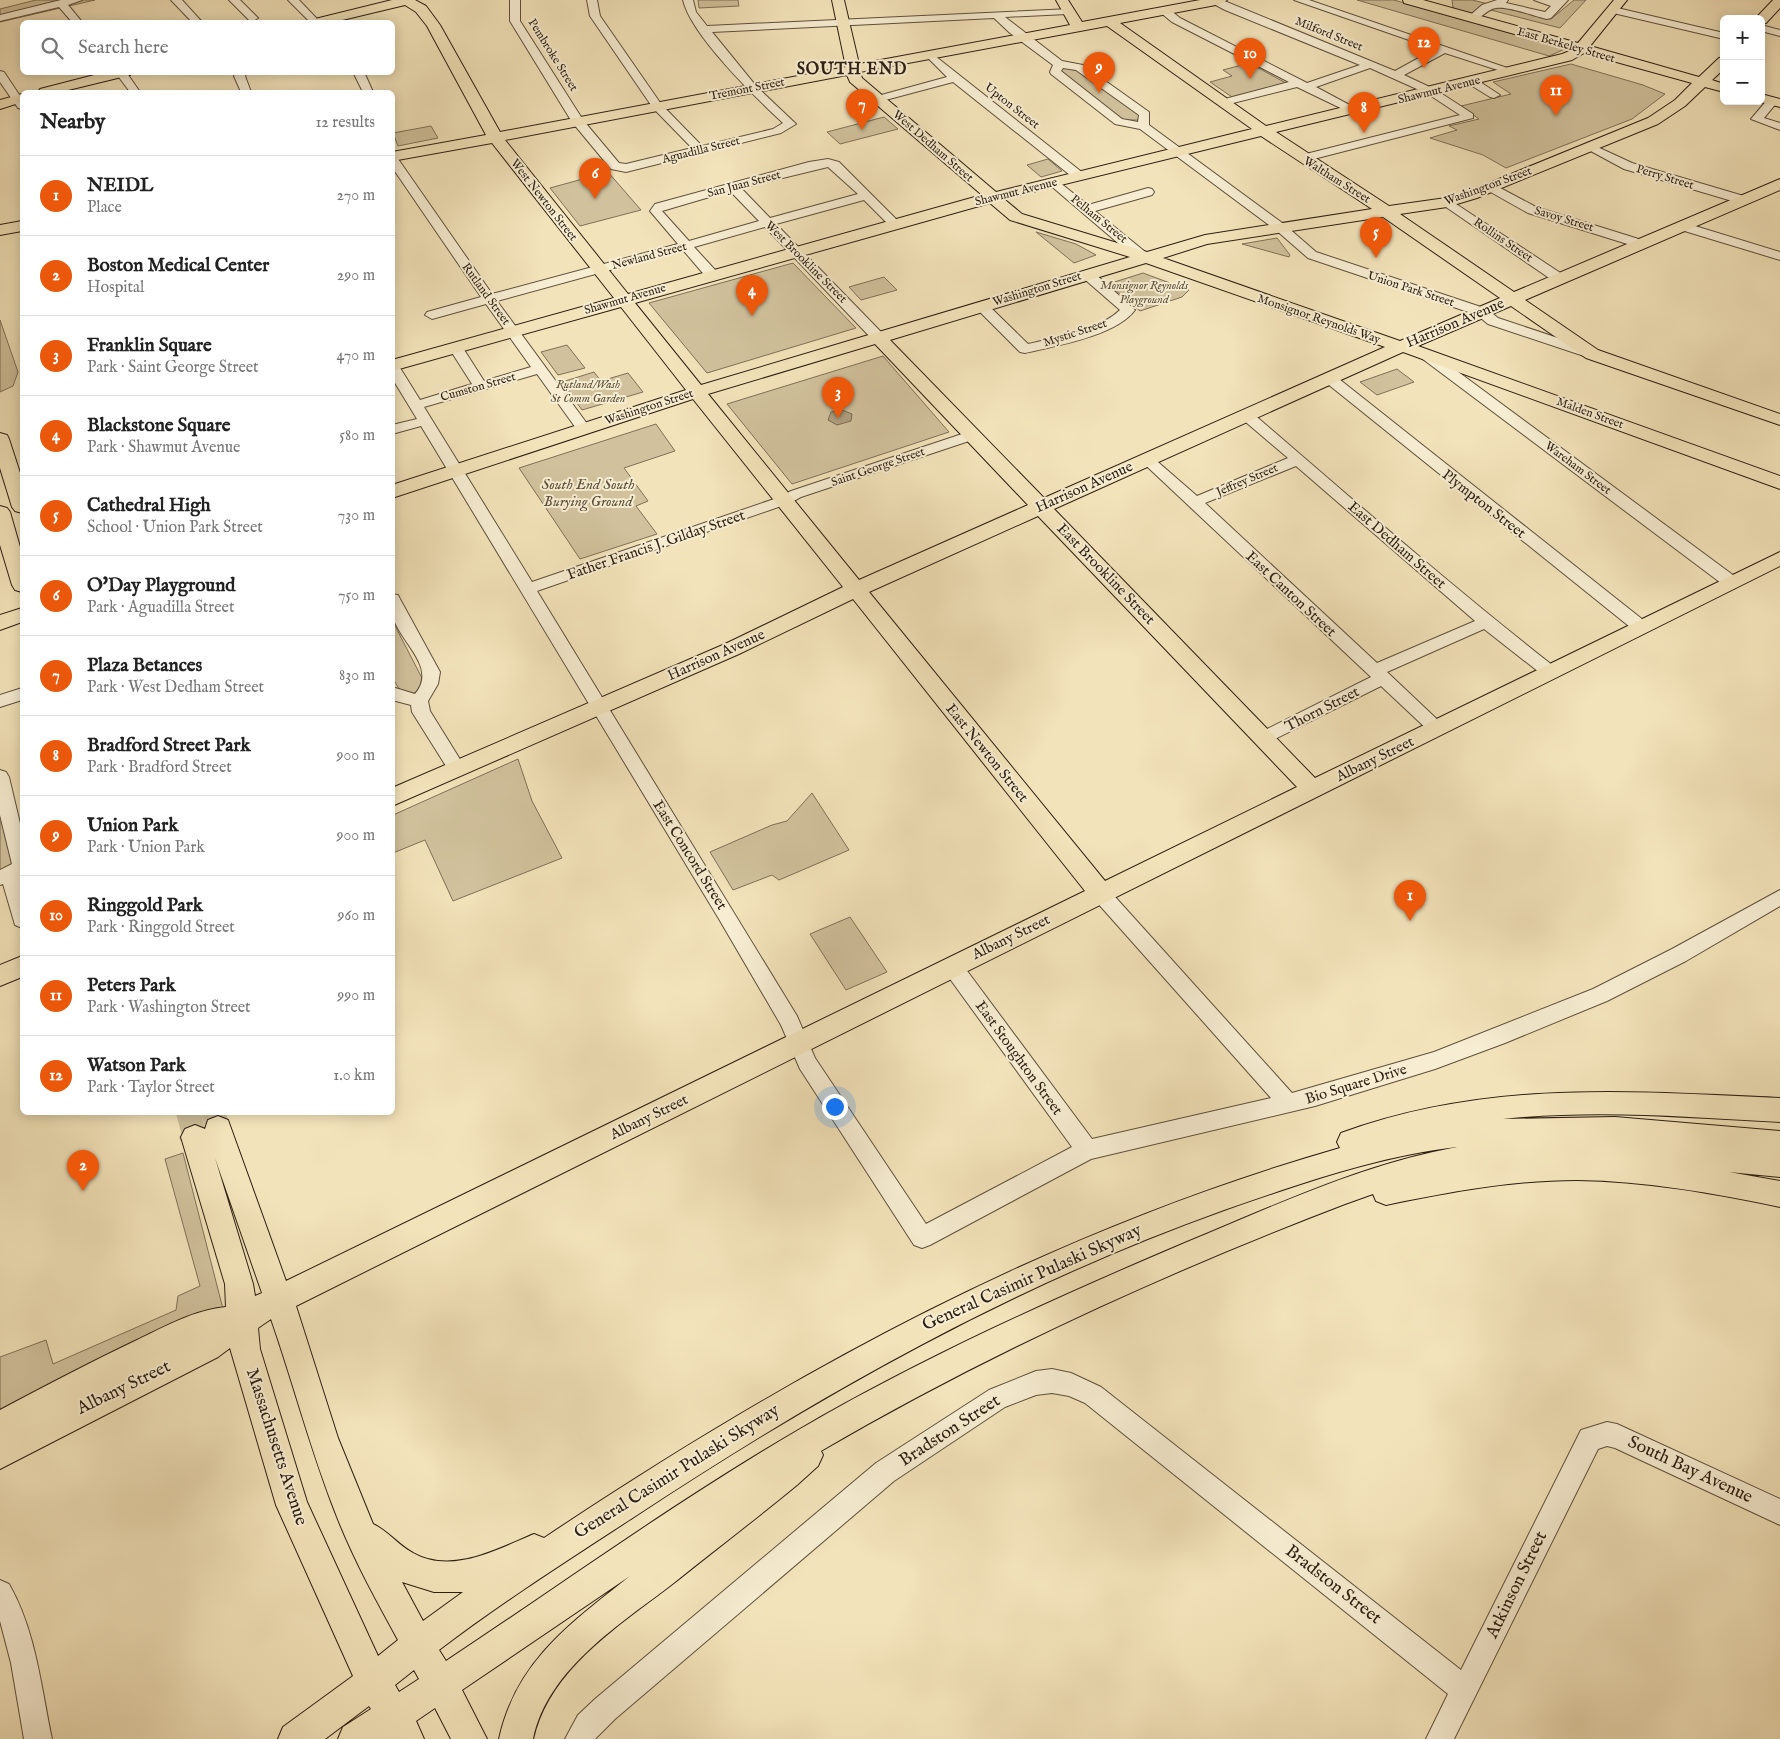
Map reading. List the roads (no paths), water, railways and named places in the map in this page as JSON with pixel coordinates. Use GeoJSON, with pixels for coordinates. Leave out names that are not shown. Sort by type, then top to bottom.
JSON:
{"type":"FeatureCollection","features":[{"type":"Feature","properties":{"kind":"main road"},"geometry":{"type":"LineString","coordinates":[[328,20],[406,0]]}},
{"type":"Feature","properties":{"kind":"main road","name":"West Newton Street"},"geometry":{"type":"LineString","coordinates":[[406,0],[421,9],[433,24],[495,137],[697,392]]}},
{"type":"Feature","properties":{"kind":"main road"},"geometry":{"type":"LineString","coordinates":[[838,0],[853,70]]}},
{"type":"Feature","properties":{"kind":"main road","name":"Tremont Street"},"geometry":{"type":"LineString","coordinates":[[395,157],[1218,0]]}},
{"type":"Feature","properties":{"kind":"main road","name":"East Berkeley Street"},"geometry":{"type":"LineString","coordinates":[[1409,0],[1720,87]]}},
{"type":"Feature","properties":{"kind":"main road"},"geometry":{"type":"LineString","coordinates":[[1765,16],[1780,0]]}},
{"type":"Feature","properties":{"kind":"main road","name":"Shawmut Avenue"},"geometry":{"type":"LineString","coordinates":[[395,365],[993,197],[1473,82],[1567,57],[1580,49],[1614,3]]}},
{"type":"Feature","properties":{"kind":"main road"},"geometry":{"type":"LineString","coordinates":[[1064,6],[1078,27]]}},
{"type":"Feature","properties":{"kind":"main road","name":"Waltham Street"},"geometry":{"type":"LineString","coordinates":[[1109,21],[1267,131],[1302,158],[1387,212],[1592,354]]}},
{"type":"Feature","properties":{"kind":"main road","name":"Washington Street"},"geometry":{"type":"LineString","coordinates":[[395,491],[697,392],[1212,238],[1447,202],[1491,187],[1591,147],[1659,117],[1680,103],[1720,65]]}},
{"type":"Feature","properties":{"kind":"main road","name":"West Dedham Street"},"geometry":{"type":"LineString","coordinates":[[853,70],[855,79],[1018,218],[1138,259]]}},
{"type":"Feature","properties":{"kind":"main road"},"geometry":{"type":"LineString","coordinates":[[53,90],[114,75]]}},
{"type":"Feature","properties":{"kind":"main road"},"geometry":{"type":"LineString","coordinates":[[0,105],[20,101]]}},
{"type":"Feature","properties":{"kind":"main road","name":"Harrison Avenue"},"geometry":{"type":"LineString","coordinates":[[395,797],[732,649],[856,590],[1399,347],[1780,184]]}},
{"type":"Feature","properties":{"kind":"main road"},"geometry":{"type":"LineString","coordinates":[[0,230],[20,226]]}},
{"type":"Feature","properties":{"kind":"main road","name":"Monsignor Reynolds Way"},"geometry":{"type":"LineString","coordinates":[[1138,259],[1368,345],[1379,348],[1399,347]]}},
{"type":"Feature","properties":{"kind":"main road","name":"East Brookline Street"},"geometry":{"type":"LineString","coordinates":[[878,337],[1313,790]]}},
{"type":"Feature","properties":{"kind":"main road","name":"Malden Street"},"geometry":{"type":"LineString","coordinates":[[1399,347],[1425,354],[1780,482]]}},
{"type":"Feature","properties":{"kind":"main road","name":"Union Park Street"},"geometry":{"type":"LineString","coordinates":[[1592,354],[1780,420]]}},
{"type":"Feature","properties":{"kind":"main road","name":"East Newton Street"},"geometry":{"type":"LineString","coordinates":[[697,392],[1101,894]]}},
{"type":"Feature","properties":{"kind":"main road"},"geometry":{"type":"LineString","coordinates":[[0,439],[20,501]]}},
{"type":"Feature","properties":{"kind":"main road"},"geometry":{"type":"LineString","coordinates":[[0,512],[20,578]]}},
{"type":"Feature","properties":{"kind":"main road","name":"Albany Street"},"geometry":{"type":"LineString","coordinates":[[0,1453],[73,1413],[206,1347],[231,1332],[244,1319],[278,1299],[689,1098],[799,1041],[1313,790],[1780,558]]}},
{"type":"Feature","properties":{"kind":"main road"},"geometry":{"type":"LineString","coordinates":[[0,623],[20,616]]}},
{"type":"Feature","properties":{"kind":"main road"},"geometry":{"type":"LineString","coordinates":[[0,976],[20,967]]}},
{"type":"Feature","properties":{"kind":"main road"},"geometry":{"type":"LineString","coordinates":[[1234,1194],[1296,1162],[1362,1138],[1429,1119],[1486,1110],[1574,1103],[1780,1110]]}},
{"type":"Feature","properties":{"kind":"main road","name":"General Casimir Pulaski Skyway"},"geometry":{"type":"LineString","coordinates":[[294,1739],[328,1718],[459,1614],[578,1533],[822,1382],[887,1345],[1062,1260],[1184,1211],[1381,1149],[1470,1134],[1526,1129],[1593,1128],[1774,1153]]}},
{"type":"Feature","properties":{"kind":"main road","name":"Massachusetts Avenue"},"geometry":{"type":"LineString","coordinates":[[400,1727],[348,1632],[292,1506],[245,1349],[244,1319],[239,1284],[207,1132],[278,1299],[326,1445],[352,1516],[470,1739]]}},
{"type":"Feature","properties":{"kind":"main road","name":"General Casimir Pulaski Skyway"},"geometry":{"type":"LineString","coordinates":[[355,1739],[400,1727],[441,1685],[609,1569],[757,1473],[845,1421],[932,1375],[1103,1293],[1280,1216],[1335,1196],[1447,1161],[1545,1148],[1774,1153]]}},
{"type":"Feature","properties":{"kind":"main road"},"geometry":{"type":"LineString","coordinates":[[1335,1196],[1394,1191],[1443,1180],[1491,1173],[1576,1168],[1661,1172],[1736,1184],[1780,1194]]}},
{"type":"Feature","properties":{"kind":"main road","name":"Albany Street"},"geometry":{"type":"LineString","coordinates":[[0,1428],[82,1382],[196,1328],[220,1321],[244,1319]]}},
{"type":"Feature","properties":{"kind":"main road"},"geometry":{"type":"LineString","coordinates":[[516,1739],[523,1714],[531,1697],[558,1658],[596,1623],[777,1482],[845,1421]]}},
{"type":"Feature","properties":{"kind":"main road"},"geometry":{"type":"LineString","coordinates":[[352,1516],[369,1540],[392,1560],[405,1569],[434,1577],[461,1577],[483,1572],[578,1533]]}},
{"type":"Feature","properties":{"kind":"street"},"geometry":{"type":"LineString","coordinates":[[0,18],[34,8],[77,0]]}},
{"type":"Feature","properties":{"kind":"street"},"geometry":{"type":"LineString","coordinates":[[176,0],[195,20]]}},
{"type":"Feature","properties":{"kind":"street"},"geometry":{"type":"LineString","coordinates":[[234,0],[253,18]]}},
{"type":"Feature","properties":{"kind":"street"},"geometry":{"type":"LineString","coordinates":[[294,0],[313,20]]}},
{"type":"Feature","properties":{"kind":"street","name":"Pembroke Street"},"geometry":{"type":"LineString","coordinates":[[515,0],[515,21],[578,122]]}},
{"type":"Feature","properties":{"kind":"street"},"geometry":{"type":"LineString","coordinates":[[592,0],[594,16],[657,106],[700,150]]}},
{"type":"Feature","properties":{"kind":"street"},"geometry":{"type":"LineString","coordinates":[[688,0],[691,12],[752,88]]}},
{"type":"Feature","properties":{"kind":"street","name":"Milford Street"},"geometry":{"type":"LineString","coordinates":[[1218,0],[1229,8],[1395,75],[1432,92],[1469,118],[1302,158]]}},
{"type":"Feature","properties":{"kind":"street"},"geometry":{"type":"LineString","coordinates":[[1299,0],[1444,50],[1497,64],[1512,71]]}},
{"type":"Feature","properties":{"kind":"street"},"geometry":{"type":"LineString","coordinates":[[1539,0],[1561,2]]}},
{"type":"Feature","properties":{"kind":"street"},"geometry":{"type":"LineString","coordinates":[[1472,18],[1486,7],[1501,2],[1546,16],[1561,2]]}},
{"type":"Feature","properties":{"kind":"street"},"geometry":{"type":"LineString","coordinates":[[1614,3],[1720,35]]}},
{"type":"Feature","properties":{"kind":"street"},"geometry":{"type":"LineString","coordinates":[[62,4],[75,20]]}},
{"type":"Feature","properties":{"kind":"street"},"geometry":{"type":"LineString","coordinates":[[706,29],[996,14],[1064,6]]}},
{"type":"Feature","properties":{"kind":"street"},"geometry":{"type":"LineString","coordinates":[[1164,11],[1176,20],[1353,111]]}},
{"type":"Feature","properties":{"kind":"street"},"geometry":{"type":"LineString","coordinates":[[996,14],[1023,38],[1059,64],[1079,67],[1145,114],[1143,126],[1119,122],[1055,72],[1059,64]]}},
{"type":"Feature","properties":{"kind":"street"},"geometry":{"type":"LineString","coordinates":[[1765,29],[1780,33]]}},
{"type":"Feature","properties":{"kind":"street"},"geometry":{"type":"LineString","coordinates":[[1395,75],[1444,50]]}},
{"type":"Feature","properties":{"kind":"street","name":"Upton Street"},"geometry":{"type":"LineString","coordinates":[[930,55],[955,78],[1080,176]]}},
{"type":"Feature","properties":{"kind":"street"},"geometry":{"type":"LineString","coordinates":[[1225,102],[1303,85],[1369,65]]}},
{"type":"Feature","properties":{"kind":"street"},"geometry":{"type":"LineString","coordinates":[[0,74],[20,100]]}},
{"type":"Feature","properties":{"kind":"street"},"geometry":{"type":"LineString","coordinates":[[123,75],[134,90]]}},
{"type":"Feature","properties":{"kind":"street"},"geometry":{"type":"LineString","coordinates":[[239,75],[251,79]]}},
{"type":"Feature","properties":{"kind":"street"},"geometry":{"type":"LineString","coordinates":[[239,75],[245,90]]}},
{"type":"Feature","properties":{"kind":"street"},"geometry":{"type":"LineString","coordinates":[[348,75],[355,90]]}},
{"type":"Feature","properties":{"kind":"street"},"geometry":{"type":"LineString","coordinates":[[360,75],[367,90]]}},
{"type":"Feature","properties":{"kind":"street"},"geometry":{"type":"LineString","coordinates":[[878,99],[955,78]]}},
{"type":"Feature","properties":{"kind":"street"},"geometry":{"type":"LineString","coordinates":[[1473,82],[1494,95]]}},
{"type":"Feature","properties":{"kind":"street","name":"Aguadilla Street"},"geometry":{"type":"LineString","coordinates":[[578,122],[615,166],[637,167],[777,130],[790,124],[752,88]]}},
{"type":"Feature","properties":{"kind":"street"},"geometry":{"type":"LineString","coordinates":[[1771,100],[1757,119],[1779,127]]}},
{"type":"Feature","properties":{"kind":"street","name":"Union Park Street"},"geometry":{"type":"LineString","coordinates":[[1143,126],[1281,228],[1312,255],[1482,312],[1494,321],[1592,354]]}},
{"type":"Feature","properties":{"kind":"street","name":"Perry Street"},"geometry":{"type":"LineString","coordinates":[[1591,147],[1628,166],[1743,200]]}},
{"type":"Feature","properties":{"kind":"street","name":"Rutland Street"},"geometry":{"type":"LineString","coordinates":[[395,162],[489,299],[583,428]]}},
{"type":"Feature","properties":{"kind":"street","name":"San Juan Street"},"geometry":{"type":"LineString","coordinates":[[712,275],[658,214],[656,211],[658,207],[810,166],[828,163],[842,170],[895,224]]}},
{"type":"Feature","properties":{"kind":"street","name":"Pelham Street"},"geometry":{"type":"LineString","coordinates":[[1054,182],[1087,209],[1138,259]]}},
{"type":"Feature","properties":{"kind":"street","name":"West Brookline Street"},"geometry":{"type":"LineString","coordinates":[[733,187],[878,337]]}},
{"type":"Feature","properties":{"kind":"street","name":"Savoy Street"},"geometry":{"type":"LineString","coordinates":[[1491,187],[1532,210],[1641,244]]}},
{"type":"Feature","properties":{"kind":"street"},"geometry":{"type":"LineString","coordinates":[[1087,209],[1148,192]]}},
{"type":"Feature","properties":{"kind":"street","name":"Newland Street"},"geometry":{"type":"LineString","coordinates":[[432,315],[866,196]]}},
{"type":"Feature","properties":{"kind":"street","name":"Rollins Street"},"geometry":{"type":"LineString","coordinates":[[1447,202],[1560,279]]}},
{"type":"Feature","properties":{"kind":"street"},"geometry":{"type":"LineString","coordinates":[[1682,226],[1780,256]]}},
{"type":"Feature","properties":{"kind":"street","name":"Mystic Street"},"geometry":{"type":"LineString","coordinates":[[981,306],[1025,349],[1087,332],[1124,317],[1128,310],[1087,274]]}},
{"type":"Feature","properties":{"kind":"street"},"geometry":{"type":"LineString","coordinates":[[456,348],[480,386]]}},
{"type":"Feature","properties":{"kind":"street","name":"Wareham Street"},"geometry":{"type":"LineString","coordinates":[[1425,354],[1731,582]]}},
{"type":"Feature","properties":{"kind":"street","name":"Cumston Street"},"geometry":{"type":"LineString","coordinates":[[416,405],[539,369]]}},
{"type":"Feature","properties":{"kind":"street"},"geometry":{"type":"LineString","coordinates":[[395,371],[424,421],[458,471]]}},
{"type":"Feature","properties":{"kind":"street","name":"Plympton Street"},"geometry":{"type":"LineString","coordinates":[[1329,378],[1641,627]]}},
{"type":"Feature","properties":{"kind":"street","name":"East Dedham Street"},"geometry":{"type":"LineString","coordinates":[[1246,415],[1486,622],[1550,672]]}},
{"type":"Feature","properties":{"kind":"street"},"geometry":{"type":"LineString","coordinates":[[395,429],[424,421]]}},
{"type":"Feature","properties":{"kind":"street","name":"Saint George Street"},"geometry":{"type":"LineString","coordinates":[[785,500],[796,494],[973,435]]}},
{"type":"Feature","properties":{"kind":"street","name":"East Canton Street"},"geometry":{"type":"LineString","coordinates":[[1146,459],[1195,502],[1377,675],[1436,728]]}},
{"type":"Feature","properties":{"kind":"street","name":"Jeffrey Street"},"geometry":{"type":"LineString","coordinates":[[1195,502],[1299,459]]}},
{"type":"Feature","properties":{"kind":"street","name":"East Concord Street"},"geometry":{"type":"LineString","coordinates":[[458,471],[527,589],[726,914],[799,1041],[807,1063],[922,1238]]}},
{"type":"Feature","properties":{"kind":"street","name":"Father Francis J. Gilday Street"},"geometry":{"type":"LineString","coordinates":[[527,589],[785,500]]}},
{"type":"Feature","properties":{"kind":"street"},"geometry":{"type":"LineString","coordinates":[[395,604],[432,672],[432,682],[428,690],[418,700]]}},
{"type":"Feature","properties":{"kind":"street","name":"Thorn Street"},"geometry":{"type":"LineString","coordinates":[[1263,738],[1377,675],[1486,622]]}},
{"type":"Feature","properties":{"kind":"street"},"geometry":{"type":"LineString","coordinates":[[395,694],[407,699],[418,700]]}},
{"type":"Feature","properties":{"kind":"street"},"geometry":{"type":"LineString","coordinates":[[0,702],[20,695]]}},
{"type":"Feature","properties":{"kind":"street"},"geometry":{"type":"LineString","coordinates":[[418,700],[421,712],[457,769]]}},
{"type":"Feature","properties":{"kind":"street"},"geometry":{"type":"LineString","coordinates":[[0,777],[20,860]]}},
{"type":"Feature","properties":{"kind":"street"},"geometry":{"type":"LineString","coordinates":[[20,869],[5,876],[20,915]]}},
{"type":"Feature","properties":{"kind":"street","name":"East Newton Street"},"geometry":{"type":"LineString","coordinates":[[1101,894],[1277,1089],[1288,1104]]}},
{"type":"Feature","properties":{"kind":"street","name":"Bio Square Drive"},"geometry":{"type":"LineString","coordinates":[[922,1238],[1087,1150],[1288,1104],[1435,1060],[1600,995],[1679,955],[1780,897]]}},
{"type":"Feature","properties":{"kind":"street","name":"East Stoughton Street"},"geometry":{"type":"LineString","coordinates":[[952,966],[1087,1150]]}},
{"type":"Feature","properties":{"kind":"street","name":"Bradston Street"},"geometry":{"type":"LineString","coordinates":[[579,1739],[588,1725],[606,1709],[885,1472],[997,1398],[1036,1383],[1052,1381],[1071,1386],[1100,1400],[1465,1690]]}},
{"type":"Feature","properties":{"kind":"street","name":"South Bay Avenue"},"geometry":{"type":"LineString","coordinates":[[1598,1436],[1607,1434],[1617,1436],[1780,1512]]}},
{"type":"Feature","properties":{"kind":"street","name":"Atkinson Street"},"geometry":{"type":"LineString","coordinates":[[1440,1739],[1585,1446],[1590,1440],[1598,1436]]}},
{"type":"Feature","properties":{"kind":"street"},"geometry":{"type":"LineString","coordinates":[[0,1593],[6,1602],[18,1639],[38,1739]]}},
{"type":"Feature","properties":{"kind":"tunnel"},"geometry":{"type":"LineString","coordinates":[[189,1115],[194,1134]]}},
{"type":"Feature","properties":{"kind":"tunnel"},"geometry":{"type":"LineString","coordinates":[[214,1115],[218,1128]]}},
{"type":"Feature","properties":{"kind":"tunnel"},"geometry":{"type":"LineString","coordinates":[[194,1133],[195,1137]]}},
{"type":"Feature","properties":{"kind":"place","name":"Watson Park"},"geometry":{"type":"Point","coordinates":[1424,68]}},
{"type":"Feature","properties":{"kind":"place","name":"Ringgold Park"},"geometry":{"type":"Point","coordinates":[1250,79]}},
{"type":"Feature","properties":{"kind":"place","name":"Union Park"},"geometry":{"type":"Point","coordinates":[1099,93]}},
{"type":"Feature","properties":{"kind":"place","name":"Peters Park"},"geometry":{"type":"Point","coordinates":[1556,116]}},
{"type":"Feature","properties":{"kind":"place","name":"Plaza Betances"},"geometry":{"type":"Point","coordinates":[862,130]}},
{"type":"Feature","properties":{"kind":"place","name":"Bradford Street Park"},"geometry":{"type":"Point","coordinates":[1364,133]}},
{"type":"Feature","properties":{"kind":"place","name":"O'Day Playground"},"geometry":{"type":"Point","coordinates":[595,199]}},
{"type":"Feature","properties":{"kind":"place","name":"Cathedral High"},"geometry":{"type":"Point","coordinates":[1376,258]}},
{"type":"Feature","properties":{"kind":"place","name":"Blackstone Square"},"geometry":{"type":"Point","coordinates":[752,316]}},
{"type":"Feature","properties":{"kind":"place","name":"Franklin Square"},"geometry":{"type":"Point","coordinates":[838,418]}},
{"type":"Feature","properties":{"kind":"place","name":"NEIDL"},"geometry":{"type":"Point","coordinates":[1410,921]}},
{"type":"Feature","properties":{"kind":"place","name":"Boston Medical Center"},"geometry":{"type":"Point","coordinates":[83,1191]}},
{"type":"Feature","properties":{"kind":"district","name":"SOUTH END"},"geometry":{"type":"Point","coordinates":[852,70]}},
{"type":"Feature","properties":{"kind":"park label","name":"Monsignor Reynolds Playground"},"geometry":{"type":"Point","coordinates":[1144,292]}},
{"type":"Feature","properties":{"kind":"park label","name":"Rutland/Wash St Comm Garden"},"geometry":{"type":"Point","coordinates":[588,391]}},
{"type":"Feature","properties":{"kind":"park label","name":"South End South Burying Ground"},"geometry":{"type":"Point","coordinates":[588,492]}}]}
